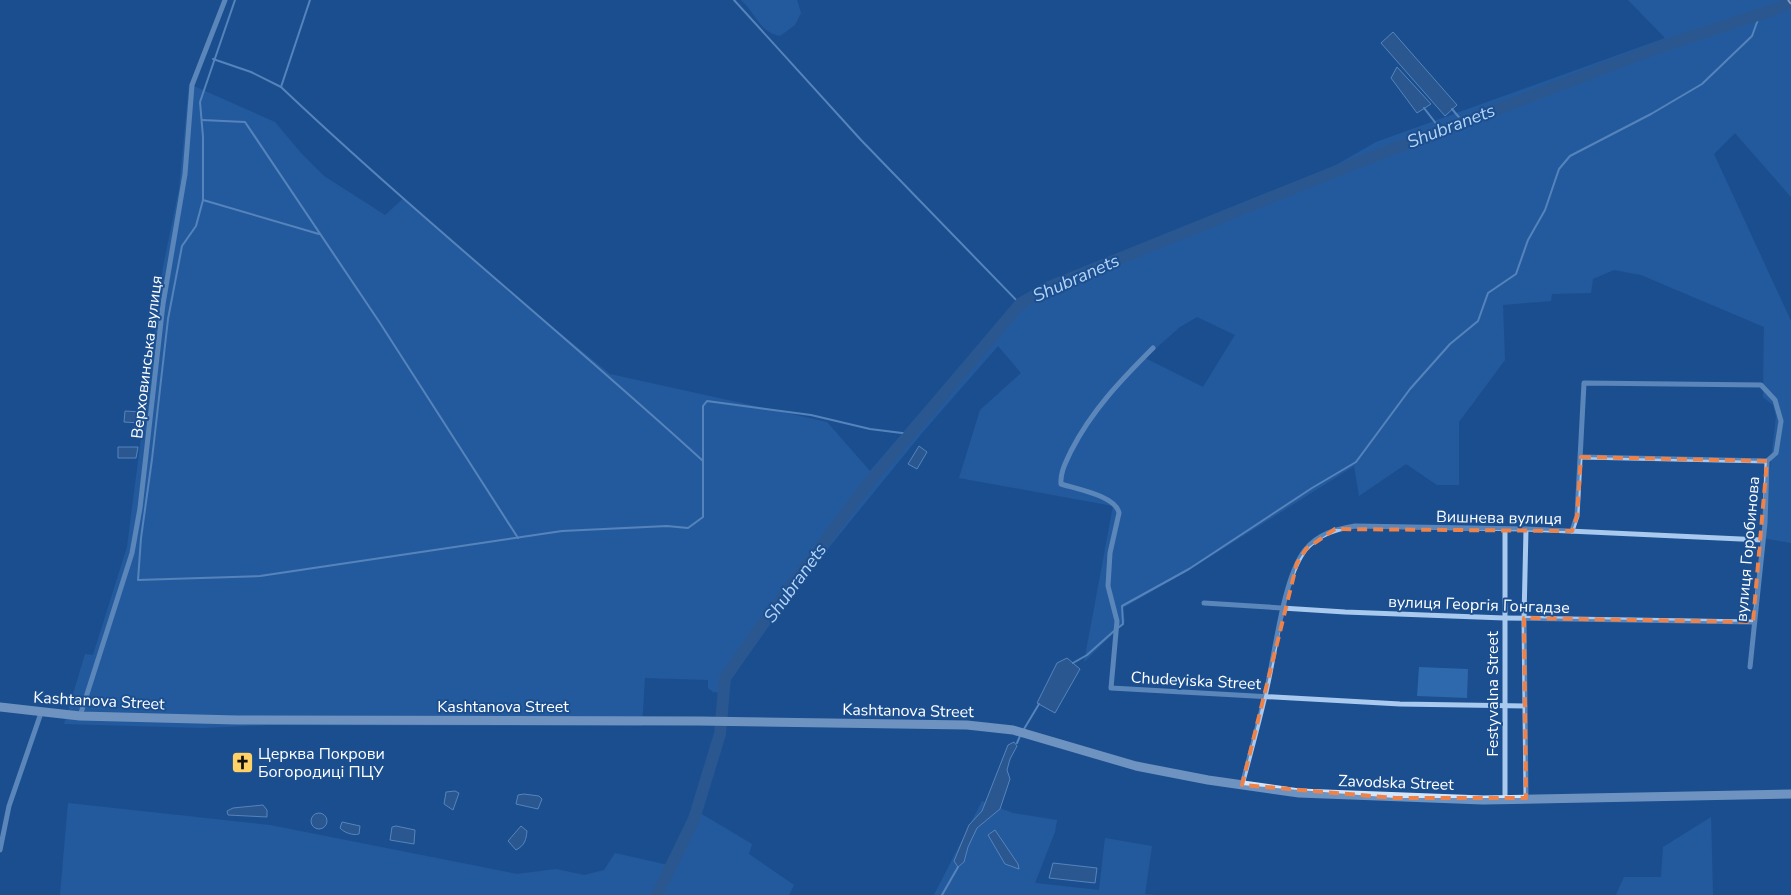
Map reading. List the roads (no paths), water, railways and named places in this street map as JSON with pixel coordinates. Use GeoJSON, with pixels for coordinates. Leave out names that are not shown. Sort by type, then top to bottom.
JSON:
{"type":"FeatureCollection","features":[{"type":"Feature","properties":{"kind":"main road","name":"Kashtanova Street"},"geometry":{"type":"LineString","coordinates":[[0,707],[80,716],[237,720],[715,721],[967,725],[1010,729]]}},
{"type":"Feature","properties":{"kind":"main road","name":"Zavodska Street"},"geometry":{"type":"LineString","coordinates":[[1010,729],[1136,766],[1299,793],[1395,798],[1505,799],[1791,794]]}},
{"type":"Feature","properties":{"kind":"street","name":"Верховинська вулиця"},"geometry":{"type":"LineString","coordinates":[[80,716],[132,553],[140,508],[163,304],[185,174],[192,85],[225,0]]}},
{"type":"Feature","properties":{"kind":"street","name":"Chudeyiska Street"},"geometry":{"type":"LineString","coordinates":[[1153,348],[1094,411],[1066,462],[1061,476],[1061,484],[1110,500],[1118,507],[1119,513],[1110,552],[1108,586],[1117,621],[1111,688],[1443,706],[1525,706]]}},
{"type":"Feature","properties":{"kind":"street","name":"вулиця Горобинова"},"geometry":{"type":"LineString","coordinates":[[1581,457],[1584,383],[1760,385],[1775,400],[1781,421],[1776,453],[1767,461],[1765,523],[1753,622],[1750,667]]}},
{"type":"Feature","properties":{"kind":"street"},"geometry":{"type":"LineString","coordinates":[[1572,531],[1577,516],[1581,457],[1767,461]]}},
{"type":"Feature","properties":{"kind":"street","name":"Вишнева вулиця"},"geometry":{"type":"LineString","coordinates":[[1242,785],[1265,696],[1283,609],[1296,563],[1306,549],[1318,538],[1335,529],[1355,526],[1526,529],[1762,540]]}},
{"type":"Feature","properties":{"kind":"street","name":"Festyvalna Street"},"geometry":{"type":"LineString","coordinates":[[1505,529],[1505,799]]}},
{"type":"Feature","properties":{"kind":"street","name":"Festyvalna Street"},"geometry":{"type":"LineString","coordinates":[[1526,529],[1524,618],[1526,798]]}},
{"type":"Feature","properties":{"kind":"street","name":"вулиця Георгія Гонгадзе"},"geometry":{"type":"LineString","coordinates":[[1204,603],[1283,609],[1504,618],[1753,622]]}},
{"type":"Feature","properties":{"kind":"street"},"geometry":{"type":"LineString","coordinates":[[0,850],[9,806],[41,713]]}},
{"type":"Feature","properties":{"kind":"waterway"},"geometry":{"type":"LineString","coordinates":[[235,0],[200,102],[203,137],[203,200],[319,234]]}},
{"type":"Feature","properties":{"kind":"waterway"},"geometry":{"type":"LineString","coordinates":[[281,87],[310,0]]}},
{"type":"Feature","properties":{"kind":"waterway"},"geometry":{"type":"LineString","coordinates":[[734,0],[861,140],[1020,304]]}},
{"type":"Feature","properties":{"kind":"waterway","name":"Shubranets"},"geometry":{"type":"LineString","coordinates":[[657,895],[694,819],[720,734],[725,678],[767,618],[867,485],[1020,304],[1049,287],[1354,164],[1654,49],[1779,8],[1791,1]]}},
{"type":"Feature","properties":{"kind":"waterway"},"geometry":{"type":"LineString","coordinates":[[1118,628],[1123,624],[1122,606],[1189,569],[1312,488],[1356,462],[1410,389],[1450,344],[1478,321],[1488,293],[1516,274],[1528,240],[1545,210],[1559,169],[1570,156],[1651,114],[1702,84],[1752,36],[1760,14]]}},
{"type":"Feature","properties":{"kind":"waterway"},"geometry":{"type":"LineString","coordinates":[[213,59],[251,72],[281,87],[438,229],[598,367],[703,461]]}},
{"type":"Feature","properties":{"kind":"waterway"},"geometry":{"type":"LineString","coordinates":[[1424,108],[1441,130]]}},
{"type":"Feature","properties":{"kind":"waterway"},"geometry":{"type":"LineString","coordinates":[[1452,109],[1463,122]]}},
{"type":"Feature","properties":{"kind":"waterway"},"geometry":{"type":"LineString","coordinates":[[202,120],[245,122],[380,323],[518,538]]}},
{"type":"Feature","properties":{"kind":"waterway"},"geometry":{"type":"LineString","coordinates":[[203,200],[196,226],[182,246],[168,319],[141,538],[138,580],[260,576],[562,531],[667,526],[688,528],[703,517],[703,406],[707,401],[811,415],[870,429],[910,434]]}},
{"type":"Feature","properties":{"kind":"waterway"},"geometry":{"type":"LineString","coordinates":[[1073,663],[1087,655],[1114,631]]}},
{"type":"Feature","properties":{"kind":"waterway"},"geometry":{"type":"LineString","coordinates":[[1024,729],[1039,704]]}},
{"type":"Feature","properties":{"kind":"waterway"},"geometry":{"type":"LineString","coordinates":[[1017,743],[1020,736]]}},
{"type":"Feature","properties":{"kind":"waterway"},"geometry":{"type":"LineString","coordinates":[[942,895],[958,867]]}},
{"type":"Feature","properties":{"kind":"railway"},"geometry":{"type":"LineString","coordinates":[[1788,0],[1791,4]]}},
{"type":"Feature","properties":{"kind":"place","name":"Церква Покрови Богородиці ПЦУ"},"geometry":{"type":"Point","coordinates":[242,762]}}]}
